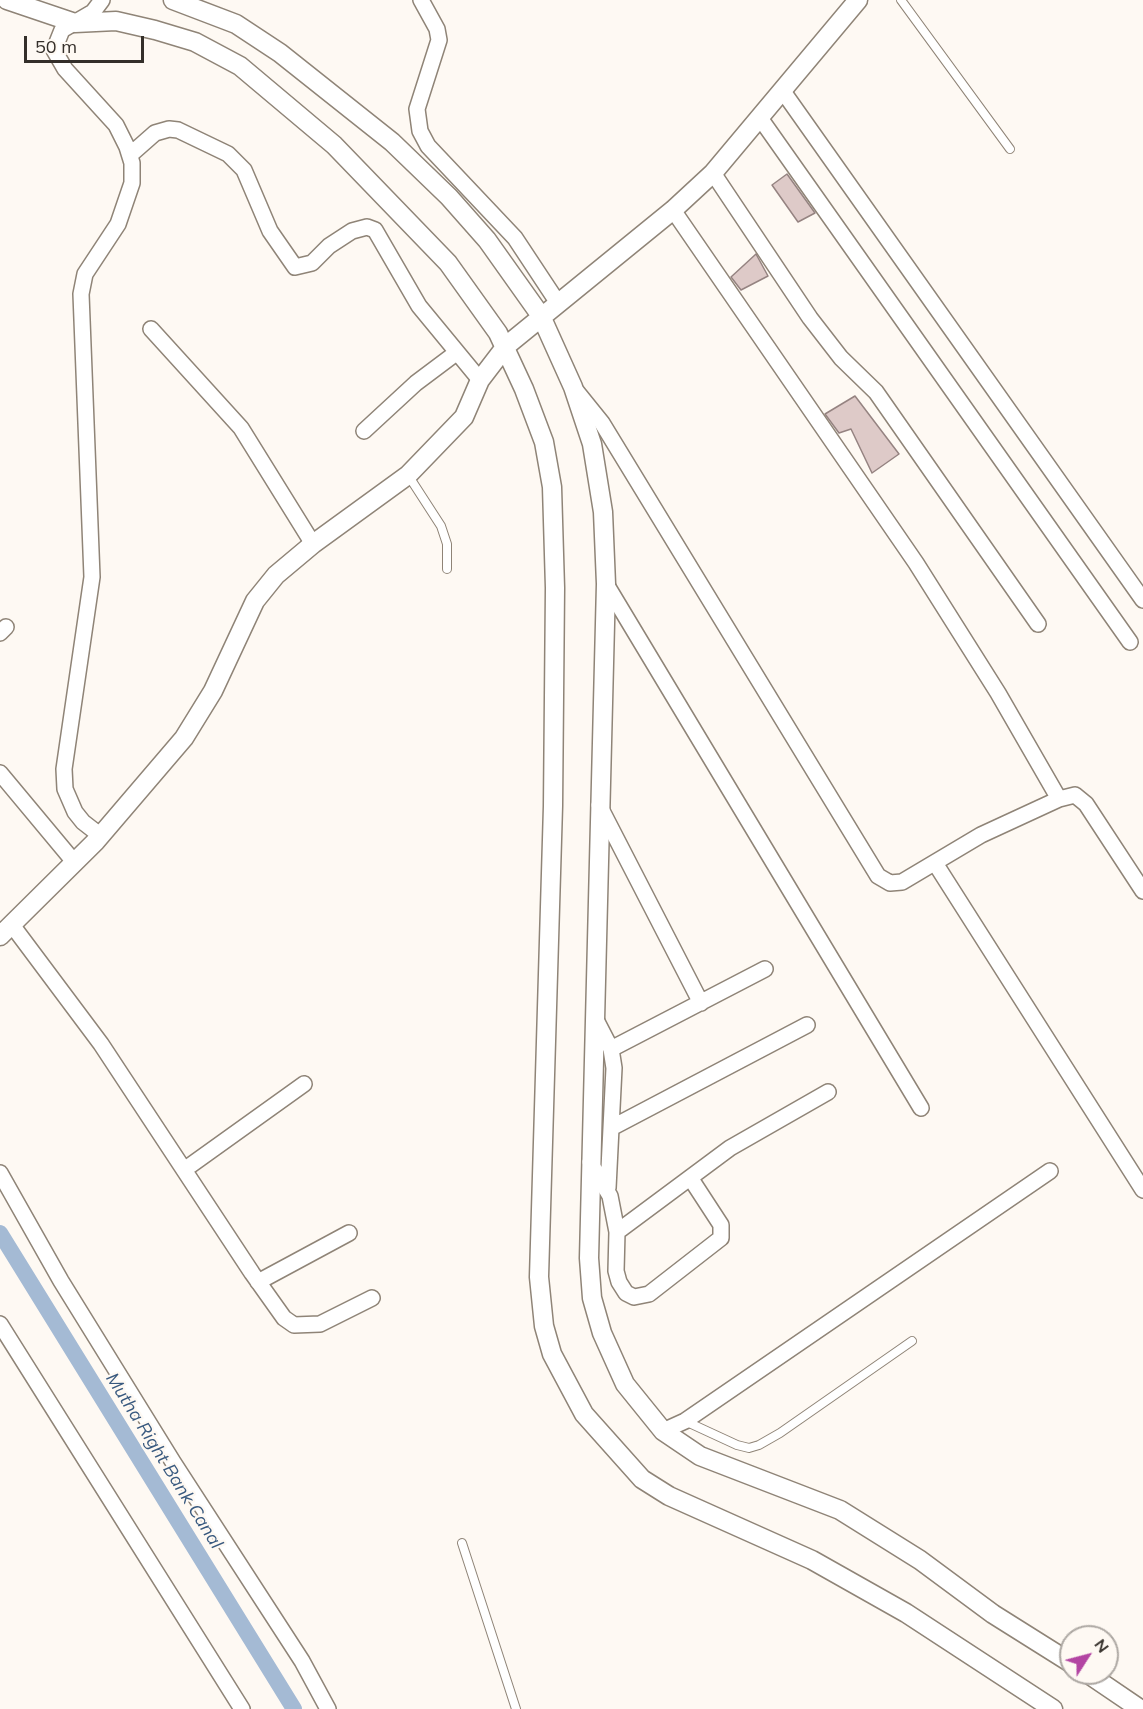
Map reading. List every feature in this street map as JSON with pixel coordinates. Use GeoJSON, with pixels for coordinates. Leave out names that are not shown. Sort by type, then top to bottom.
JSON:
{"type":"FeatureCollection","features":[{"type":"Feature","properties":{"kind":"street"},"geometry":{"type":"LineString","coordinates":[[7,0],[75,23],[116,21],[155,30],[195,42],[240,66],[334,145],[405,217],[448,263],[509,344],[544,442],[552,486],[555,588],[553,806],[539,1277],[544,1326],[552,1354],[584,1414],[642,1479],[669,1496],[822,1565],[906,1613],[1053,1709]]}},
{"type":"Feature","properties":{"kind":"street"},"geometry":{"type":"LineString","coordinates":[[101,836],[83,822],[75,812],[64,789],[64,769],[92,577],[81,294],[85,274],[118,224],[132,183],[130,155],[116,125],[65,69],[54,50],[58,35],[99,8],[102,0]]}},
{"type":"Feature","properties":{"kind":"street"},"geometry":{"type":"LineString","coordinates":[[173,0],[236,24],[280,53],[392,142],[448,197],[487,240],[537,319],[573,387],[592,444],[600,485],[606,584],[589,1258],[592,1298],[608,1348],[625,1384],[663,1431],[700,1456],[840,1510],[920,1560],[993,1614],[1059,1655]]}},
{"type":"Feature","properties":{"kind":"street"},"geometry":{"type":"LineString","coordinates":[[421,0],[437,29],[439,40],[417,109],[420,131],[428,146],[515,238],[558,303]]}},
{"type":"Feature","properties":{"kind":"street"},"geometry":{"type":"LineString","coordinates":[[372,1298],[320,1324],[294,1325],[284,1318],[101,1044],[6,931],[101,836],[184,738],[213,691],[255,601],[276,574],[313,544],[408,475],[464,417],[480,380],[509,344],[673,210],[713,173],[858,0]]}},
{"type":"Feature","properties":{"kind":"street"},"geometry":{"type":"LineString","coordinates":[[782,90],[1143,600]]}},
{"type":"Feature","properties":{"kind":"street"},"geometry":{"type":"LineString","coordinates":[[760,118],[1130,642]]}},
{"type":"Feature","properties":{"kind":"street"},"geometry":{"type":"LineString","coordinates":[[130,155],[155,133],[169,129],[178,130],[228,154],[244,170],[270,231],[295,267],[312,262],[329,246],[352,231],[367,227],[375,230],[419,306],[480,380]]}},
{"type":"Feature","properties":{"kind":"street"},"geometry":{"type":"LineString","coordinates":[[713,173],[810,318],[841,358],[882,401],[1038,624]]}},
{"type":"Feature","properties":{"kind":"street"},"geometry":{"type":"LineString","coordinates":[[673,210],[916,563],[998,693],[1059,799]]}},
{"type":"Feature","properties":{"kind":"street"},"geometry":{"type":"LineString","coordinates":[[151,328],[241,428],[313,544]]}},
{"type":"Feature","properties":{"kind":"street"},"geometry":{"type":"LineString","coordinates":[[364,431],[416,383],[456,353]]}},
{"type":"Feature","properties":{"kind":"street"},"geometry":{"type":"LineString","coordinates":[[573,387],[602,423],[878,876],[884,881],[895,884],[912,878],[981,835],[1059,799],[1075,795],[1086,804],[1143,891]]}},
{"type":"Feature","properties":{"kind":"street"},"geometry":{"type":"LineString","coordinates":[[606,584],[921,1108]]}},
{"type":"Feature","properties":{"kind":"street"},"geometry":{"type":"LineString","coordinates":[[0,773],[75,863]]}},
{"type":"Feature","properties":{"kind":"street"},"geometry":{"type":"LineString","coordinates":[[599,805],[701,1003]]}},
{"type":"Feature","properties":{"kind":"street"},"geometry":{"type":"LineString","coordinates":[[935,863],[1143,1190]]}},
{"type":"Feature","properties":{"kind":"street"},"geometry":{"type":"LineString","coordinates":[[611,1049],[765,969]]}},
{"type":"Feature","properties":{"kind":"street"},"geometry":{"type":"LineString","coordinates":[[595,1018],[611,1049],[614,1068],[613,1127],[608,1157],[608,1188],[617,1232],[616,1271],[619,1282],[630,1295],[640,1297],[649,1294],[715,1244],[723,1232],[721,1225],[691,1179]]}},
{"type":"Feature","properties":{"kind":"street"},"geometry":{"type":"LineString","coordinates":[[613,1127],[807,1025]]}},
{"type":"Feature","properties":{"kind":"street"},"geometry":{"type":"LineString","coordinates":[[184,1170],[304,1084]]}},
{"type":"Feature","properties":{"kind":"street"},"geometry":{"type":"LineString","coordinates":[[617,1232],[730,1148],[828,1092]]}},
{"type":"Feature","properties":{"kind":"street"},"geometry":{"type":"LineString","coordinates":[[590,1162],[608,1188]]}},
{"type":"Feature","properties":{"kind":"street"},"geometry":{"type":"LineString","coordinates":[[663,1431],[685,1421],[1050,1171]]}},
{"type":"Feature","properties":{"kind":"street"},"geometry":{"type":"LineString","coordinates":[[0,1173],[61,1281],[167,1452],[302,1660],[328,1709]]}},
{"type":"Feature","properties":{"kind":"street"},"geometry":{"type":"LineString","coordinates":[[258,1282],[349,1233]]}},
{"type":"Feature","properties":{"kind":"street"},"geometry":{"type":"LineString","coordinates":[[0,1324],[242,1709]]}},
{"type":"Feature","properties":{"kind":"street"},"geometry":{"type":"LineString","coordinates":[[1105,1685],[1140,1709]]}},
{"type":"Feature","properties":{"kind":"lane"},"geometry":{"type":"LineString","coordinates":[[901,0],[1010,149]]}},
{"type":"Feature","properties":{"kind":"lane"},"geometry":{"type":"LineString","coordinates":[[408,475],[441,526],[447,544],[447,569]]}},
{"type":"Feature","properties":{"kind":"lane"},"geometry":{"type":"LineString","coordinates":[[685,1421],[737,1445],[749,1448],[759,1445],[780,1433],[912,1341]]}},
{"type":"Feature","properties":{"kind":"lane"},"geometry":{"type":"LineString","coordinates":[[462,1543],[516,1709]]}},
{"type":"Feature","properties":{"kind":"building"},"geometry":{"type":"Polygon","coordinates":[[[787,174],[815,213],[798,222],[772,185],[787,174]]]}},
{"type":"Feature","properties":{"kind":"building"},"geometry":{"type":"Polygon","coordinates":[[[756,254],[768,276],[741,290],[731,277],[756,254]]]}},
{"type":"Feature","properties":{"kind":"building"},"geometry":{"type":"Polygon","coordinates":[[[855,396],[899,454],[872,473],[851,429],[839,433],[825,414],[855,396]]]}},
{"type":"Feature","properties":{"kind":"waterway","name":"Mutha Right Bank Canal"},"geometry":{"type":"LineString","coordinates":[[0,1233],[294,1709]]}}]}
